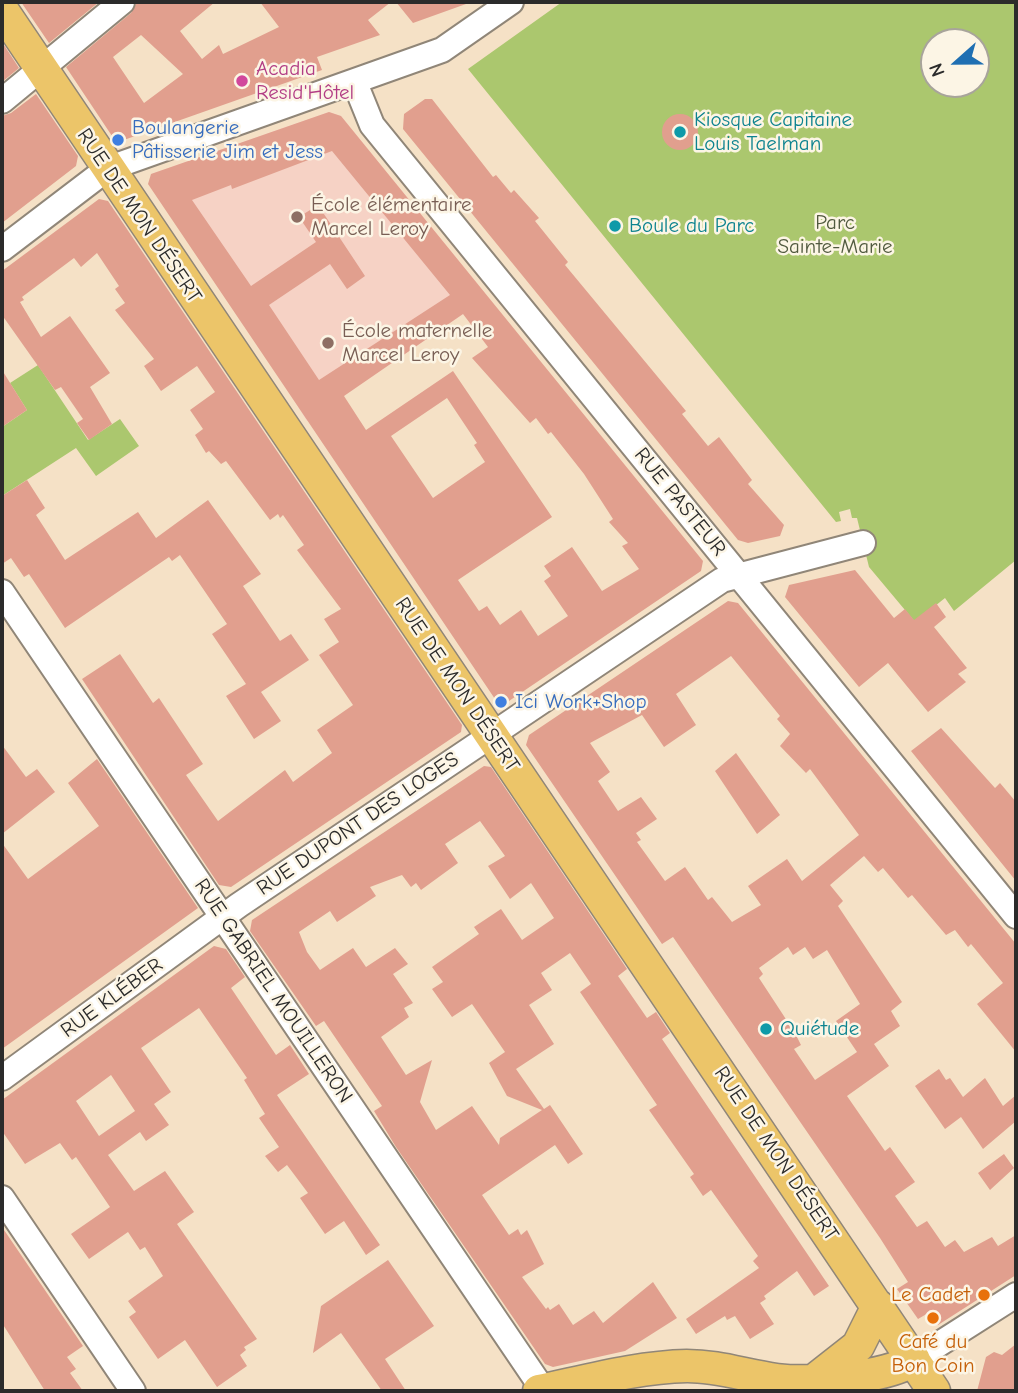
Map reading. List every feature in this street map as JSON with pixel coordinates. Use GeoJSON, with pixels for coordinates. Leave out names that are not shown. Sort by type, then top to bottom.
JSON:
{"type":"FeatureCollection","features":[{"type":"Feature","properties":{"kind":"main road","name":"RUE DE MON DÉSERT"},"geometry":{"type":"LineString","coordinates":[[2,10],[934,1391]]}},
{"type":"Feature","properties":{"kind":"main road"},"geometry":{"type":"LineString","coordinates":[[799,1383],[858,1346],[878,1306]]}},
{"type":"Feature","properties":{"kind":"main road"},"geometry":{"type":"LineString","coordinates":[[542,1391],[624,1374],[686,1366],[722,1368],[799,1383],[876,1376],[914,1360]]}},
{"type":"Feature","properties":{"kind":"street"},"geometry":{"type":"LineString","coordinates":[[2,101],[122,2]]}},
{"type":"Feature","properties":{"kind":"street"},"geometry":{"type":"LineString","coordinates":[[2,249],[107,169],[442,50],[511,2]]}},
{"type":"Feature","properties":{"kind":"street","name":"RUE PASTEUR"},"geometry":{"type":"LineString","coordinates":[[355,83],[372,125],[1016,916]]}},
{"type":"Feature","properties":{"kind":"street","name":"RUE DUPONT DES LOGES"},"geometry":{"type":"LineString","coordinates":[[222,917],[722,580],[863,543]]}},
{"type":"Feature","properties":{"kind":"street","name":"RUE GABRIEL MOUILLERON"},"geometry":{"type":"LineString","coordinates":[[2,592],[542,1391]]}},
{"type":"Feature","properties":{"kind":"street","name":"RUE KLÉBER"},"geometry":{"type":"LineString","coordinates":[[2,1078],[222,917]]}},
{"type":"Feature","properties":{"kind":"street"},"geometry":{"type":"LineString","coordinates":[[2,1198],[133,1391]]}},
{"type":"Feature","properties":{"kind":"street"},"geometry":{"type":"LineString","coordinates":[[914,1360],[1016,1295]]}},
{"type":"Feature","properties":{"kind":"shaded area","name":"École élémentaire Marcel Leroy"},"geometry":{"type":"Polygon","coordinates":[[[329,112],[341,116],[488,297],[307,421],[151,174],[329,112]]]}},
{"type":"Feature","properties":{"kind":"green space","name":"Parc Sainte-Marie"},"geometry":{"type":"Polygon","coordinates":[[[562,2],[1016,2],[1016,560],[954,611],[945,598],[915,622],[869,567],[857,518],[852,518],[850,509],[839,512],[841,521],[836,522],[468,69],[562,2]]]}},
{"type":"Feature","properties":{"kind":"green space"},"geometry":{"type":"Polygon","coordinates":[[[38,365],[88,440],[120,419],[139,446],[96,476],[76,448],[2,496],[2,427],[27,410],[10,383],[38,365]]]}},
{"type":"Feature","properties":{"kind":"building"},"geometry":{"type":"Polygon","coordinates":[[[21,2],[99,2],[49,43],[21,2]]]}},
{"type":"Feature","properties":{"kind":"building"},"geometry":{"type":"Polygon","coordinates":[[[137,2],[215,2],[180,31],[202,59],[219,45],[223,54],[279,27],[260,2],[391,2],[368,20],[380,35],[317,57],[322,70],[121,141],[114,139],[66,67],[131,13],[137,2]],[[141,35],[113,57],[144,103],[183,74],[141,35]]]}},
{"type":"Feature","properties":{"kind":"building"},"geometry":{"type":"Polygon","coordinates":[[[396,2],[466,2],[466,4],[413,23],[396,2]]]}},
{"type":"Feature","properties":{"kind":"building"},"geometry":{"type":"Polygon","coordinates":[[[2,42],[19,68],[2,82],[2,42]]]}},
{"type":"Feature","properties":{"kind":"building"},"geometry":{"type":"Polygon","coordinates":[[[36,94],[78,156],[76,166],[2,223],[2,116],[11,113],[36,94]]]}},
{"type":"Feature","properties":{"kind":"building"},"geometry":{"type":"Polygon","coordinates":[[[425,99],[432,99],[493,177],[496,175],[511,193],[514,190],[539,218],[535,221],[568,262],[565,265],[686,411],[682,414],[708,446],[719,437],[752,480],[748,484],[784,525],[780,536],[748,543],[738,540],[403,129],[404,114],[425,99]]]}},
{"type":"Feature","properties":{"kind":"building"},"geometry":{"type":"Polygon","coordinates":[[[329,112],[341,116],[703,561],[701,571],[506,703],[497,702],[148,184],[151,174],[329,112]],[[332,151],[232,189],[231,185],[192,200],[251,286],[316,242],[299,217],[318,205],[365,276],[347,289],[330,264],[269,305],[319,380],[450,295],[332,151]],[[463,314],[344,396],[366,430],[453,371],[552,517],[458,580],[479,611],[487,606],[500,625],[521,610],[538,636],[568,616],[544,581],[551,576],[544,566],[572,547],[602,591],[639,569],[622,546],[628,543],[609,522],[613,519],[584,474],[551,432],[548,434],[536,418],[530,423],[472,358],[488,347],[463,314]],[[447,398],[391,436],[433,498],[485,462],[474,445],[477,443],[447,398]]]}},
{"type":"Feature","properties":{"kind":"building","name":"Kiosque Capitaine Louis Taelman"},"geometry":{"type":"Polygon","coordinates":[[[680,114],[693,119],[698,132],[693,145],[680,150],[667,145],[662,132],[667,119],[680,114]]]}},
{"type":"Feature","properties":{"kind":"building"},"geometry":{"type":"Polygon","coordinates":[[[99,199],[108,201],[462,725],[461,732],[231,887],[219,885],[82,679],[120,654],[153,703],[159,698],[203,764],[186,775],[218,821],[285,770],[293,782],[332,753],[317,730],[353,705],[319,655],[339,642],[324,619],[341,609],[297,550],[304,545],[283,515],[280,518],[278,514],[270,520],[226,461],[221,464],[209,451],[206,453],[195,435],[203,429],[190,410],[215,392],[197,366],[161,391],[144,366],[154,359],[115,310],[125,303],[115,289],[119,286],[97,253],[81,267],[74,258],[22,297],[24,300],[20,302],[41,337],[70,316],[110,373],[90,387],[112,424],[89,440],[77,423],[83,419],[61,387],[55,390],[2,315],[2,271],[99,199]]]}},
{"type":"Feature","properties":{"kind":"building"},"geometry":{"type":"Polygon","coordinates":[[[2,370],[27,410],[2,427],[2,370]]]}},
{"type":"Feature","properties":{"kind":"building"},"geometry":{"type":"Polygon","coordinates":[[[27,480],[45,508],[36,515],[65,560],[138,512],[156,538],[208,500],[261,574],[243,586],[280,641],[291,634],[309,660],[261,692],[281,721],[254,739],[226,696],[246,684],[212,634],[227,624],[180,555],[172,561],[169,557],[65,628],[29,574],[24,577],[11,558],[2,564],[2,496],[27,480]]]}},
{"type":"Feature","properties":{"kind":"building"},"geometry":{"type":"Polygon","coordinates":[[[855,570],[894,618],[905,609],[914,620],[936,603],[946,617],[934,627],[967,668],[958,674],[966,682],[928,712],[888,663],[859,687],[785,597],[789,585],[855,570]]]}},
{"type":"Feature","properties":{"kind":"building"},"geometry":{"type":"Polygon","coordinates":[[[728,601],[738,603],[1016,944],[1016,1052],[977,1004],[1003,983],[971,944],[968,947],[955,930],[946,935],[912,895],[908,898],[883,868],[878,872],[864,856],[830,885],[843,901],[838,906],[902,1002],[891,1011],[900,1026],[874,1044],[889,1066],[847,1096],[885,1151],[890,1147],[915,1182],[895,1196],[917,1227],[927,1221],[945,1247],[955,1240],[964,1252],[992,1237],[998,1246],[1016,1235],[1016,1275],[938,1325],[930,1312],[918,1319],[897,1289],[908,1282],[880,1238],[673,937],[662,944],[526,745],[529,735],[728,601]],[[731,656],[676,694],[696,725],[664,747],[642,715],[590,743],[610,772],[598,781],[618,811],[641,797],[657,819],[636,833],[641,840],[637,842],[665,881],[685,867],[708,900],[712,897],[732,922],[761,905],[748,886],[787,859],[802,881],[859,835],[810,769],[806,773],[780,746],[790,734],[777,719],[780,716],[731,656]],[[788,947],[759,968],[763,974],[759,978],[795,1033],[801,1045],[794,1049],[815,1080],[857,1052],[836,1021],[860,1004],[827,950],[813,959],[805,947],[793,955],[788,947]]]}},
{"type":"Feature","properties":{"kind":"building"},"geometry":{"type":"Polygon","coordinates":[[[941,728],[995,788],[1000,783],[1016,802],[1016,881],[911,751],[941,728]]]}},
{"type":"Feature","properties":{"kind":"building"},"geometry":{"type":"Polygon","coordinates":[[[2,745],[26,777],[37,769],[55,792],[2,834],[2,745]]]}},
{"type":"Feature","properties":{"kind":"building"},"geometry":{"type":"Polygon","coordinates":[[[736,753],[780,815],[757,834],[715,771],[736,753]]]}},
{"type":"Feature","properties":{"kind":"building"},"geometry":{"type":"Polygon","coordinates":[[[97,759],[198,908],[2,1049],[2,843],[28,879],[99,826],[68,783],[97,759]]]}},
{"type":"Feature","properties":{"kind":"building"},"geometry":{"type":"Polygon","coordinates":[[[484,766],[491,767],[627,969],[618,976],[647,1018],[656,1012],[670,1033],[662,1039],[829,1286],[814,1296],[797,1271],[764,1296],[766,1299],[760,1303],[774,1324],[750,1339],[735,1316],[727,1320],[725,1316],[696,1334],[686,1319],[759,1268],[753,1261],[758,1256],[711,1190],[703,1196],[690,1177],[694,1174],[649,1110],[657,1105],[580,992],[591,984],[570,953],[541,973],[552,990],[529,1005],[554,1044],[516,1069],[544,1109],[550,1105],[583,1154],[568,1164],[555,1145],[482,1195],[509,1235],[518,1229],[521,1235],[527,1230],[544,1264],[522,1277],[546,1309],[548,1307],[550,1310],[559,1304],[573,1325],[594,1311],[603,1323],[653,1282],[677,1318],[625,1351],[553,1367],[545,1364],[396,1147],[374,1111],[382,1106],[324,1021],[316,1026],[250,931],[252,920],[484,766]],[[480,821],[445,844],[458,863],[421,890],[416,883],[411,887],[402,875],[370,887],[376,896],[337,922],[330,911],[299,932],[307,952],[320,970],[353,948],[366,967],[395,948],[408,964],[393,974],[413,1003],[404,1008],[409,1017],[381,1037],[406,1075],[432,1060],[420,1102],[436,1130],[472,1106],[499,1145],[500,1138],[542,1110],[507,1096],[489,1063],[505,1052],[472,1004],[452,1017],[432,989],[443,982],[432,967],[479,934],[474,927],[501,909],[522,940],[554,918],[531,883],[510,899],[488,866],[505,856],[480,821]]]}},
{"type":"Feature","properties":{"kind":"building"},"geometry":{"type":"Polygon","coordinates":[[[214,946],[226,949],[245,977],[231,988],[276,1055],[290,1045],[309,1074],[277,1095],[380,1245],[366,1255],[344,1221],[325,1234],[300,1198],[308,1193],[287,1165],[278,1172],[265,1156],[279,1147],[259,1118],[265,1114],[244,1080],[247,1078],[199,1008],[141,1048],[171,1092],[154,1104],[169,1125],[146,1141],[140,1132],[108,1155],[134,1191],[165,1171],[194,1212],[177,1224],[257,1339],[244,1347],[246,1350],[240,1355],[247,1366],[217,1387],[185,1340],[158,1359],[129,1317],[136,1312],[128,1301],[163,1276],[145,1247],[140,1250],[128,1232],[89,1259],[71,1234],[110,1207],[76,1157],[72,1160],[60,1143],[25,1164],[2,1131],[2,1100],[214,946]],[[111,1075],[76,1101],[99,1136],[135,1111],[111,1075]]]}},
{"type":"Feature","properties":{"kind":"building"},"geometry":{"type":"Polygon","coordinates":[[[939,1069],[946,1080],[950,1078],[963,1097],[985,1078],[1003,1106],[1016,1095],[1016,1121],[983,1149],[961,1117],[945,1129],[915,1086],[939,1069]]]}},
{"type":"Feature","properties":{"kind":"building"},"geometry":{"type":"Polygon","coordinates":[[[1004,1154],[1014,1168],[990,1190],[978,1173],[1004,1154]]]}},
{"type":"Feature","properties":{"kind":"building"},"geometry":{"type":"Polygon","coordinates":[[[2,1227],[83,1346],[67,1357],[76,1369],[70,1373],[83,1391],[45,1391],[2,1323],[2,1227]]]}},
{"type":"Feature","properties":{"kind":"building"},"geometry":{"type":"Polygon","coordinates":[[[388,1260],[434,1326],[385,1359],[406,1391],[382,1391],[341,1333],[313,1353],[321,1306],[388,1260]]]}},
{"type":"Feature","properties":{"kind":"building"},"geometry":{"type":"Polygon","coordinates":[[[1016,1344],[1016,1391],[977,1391],[986,1357],[994,1352],[1002,1355],[1016,1344]]]}},
{"type":"Feature","properties":{"kind":"place","name":"Acadia Resid'Hôtel"},"geometry":{"type":"Point","coordinates":[242,81]}},
{"type":"Feature","properties":{"kind":"place","name":"Kiosque Capitaine Louis Taelman"},"geometry":{"type":"Point","coordinates":[680,132]}},
{"type":"Feature","properties":{"kind":"place","name":"Boulangerie Pâtisserie Jim et Jess"},"geometry":{"type":"Point","coordinates":[118,140]}},
{"type":"Feature","properties":{"kind":"place","name":"École élémentaire Marcel Leroy"},"geometry":{"type":"Point","coordinates":[297,217]}},
{"type":"Feature","properties":{"kind":"place","name":"Boule du Parc"},"geometry":{"type":"Point","coordinates":[615,226]}},
{"type":"Feature","properties":{"kind":"place","name":"École maternelle Marcel Leroy"},"geometry":{"type":"Point","coordinates":[328,343]}},
{"type":"Feature","properties":{"kind":"place","name":"Ici Work+Shop"},"geometry":{"type":"Point","coordinates":[501,702]}},
{"type":"Feature","properties":{"kind":"place","name":"Quiétude"},"geometry":{"type":"Point","coordinates":[766,1029]}},
{"type":"Feature","properties":{"kind":"place","name":"Le Cadet"},"geometry":{"type":"Point","coordinates":[984,1295]}},
{"type":"Feature","properties":{"kind":"place","name":"Café du Bon Coin"},"geometry":{"type":"Point","coordinates":[933,1318]}}]}
